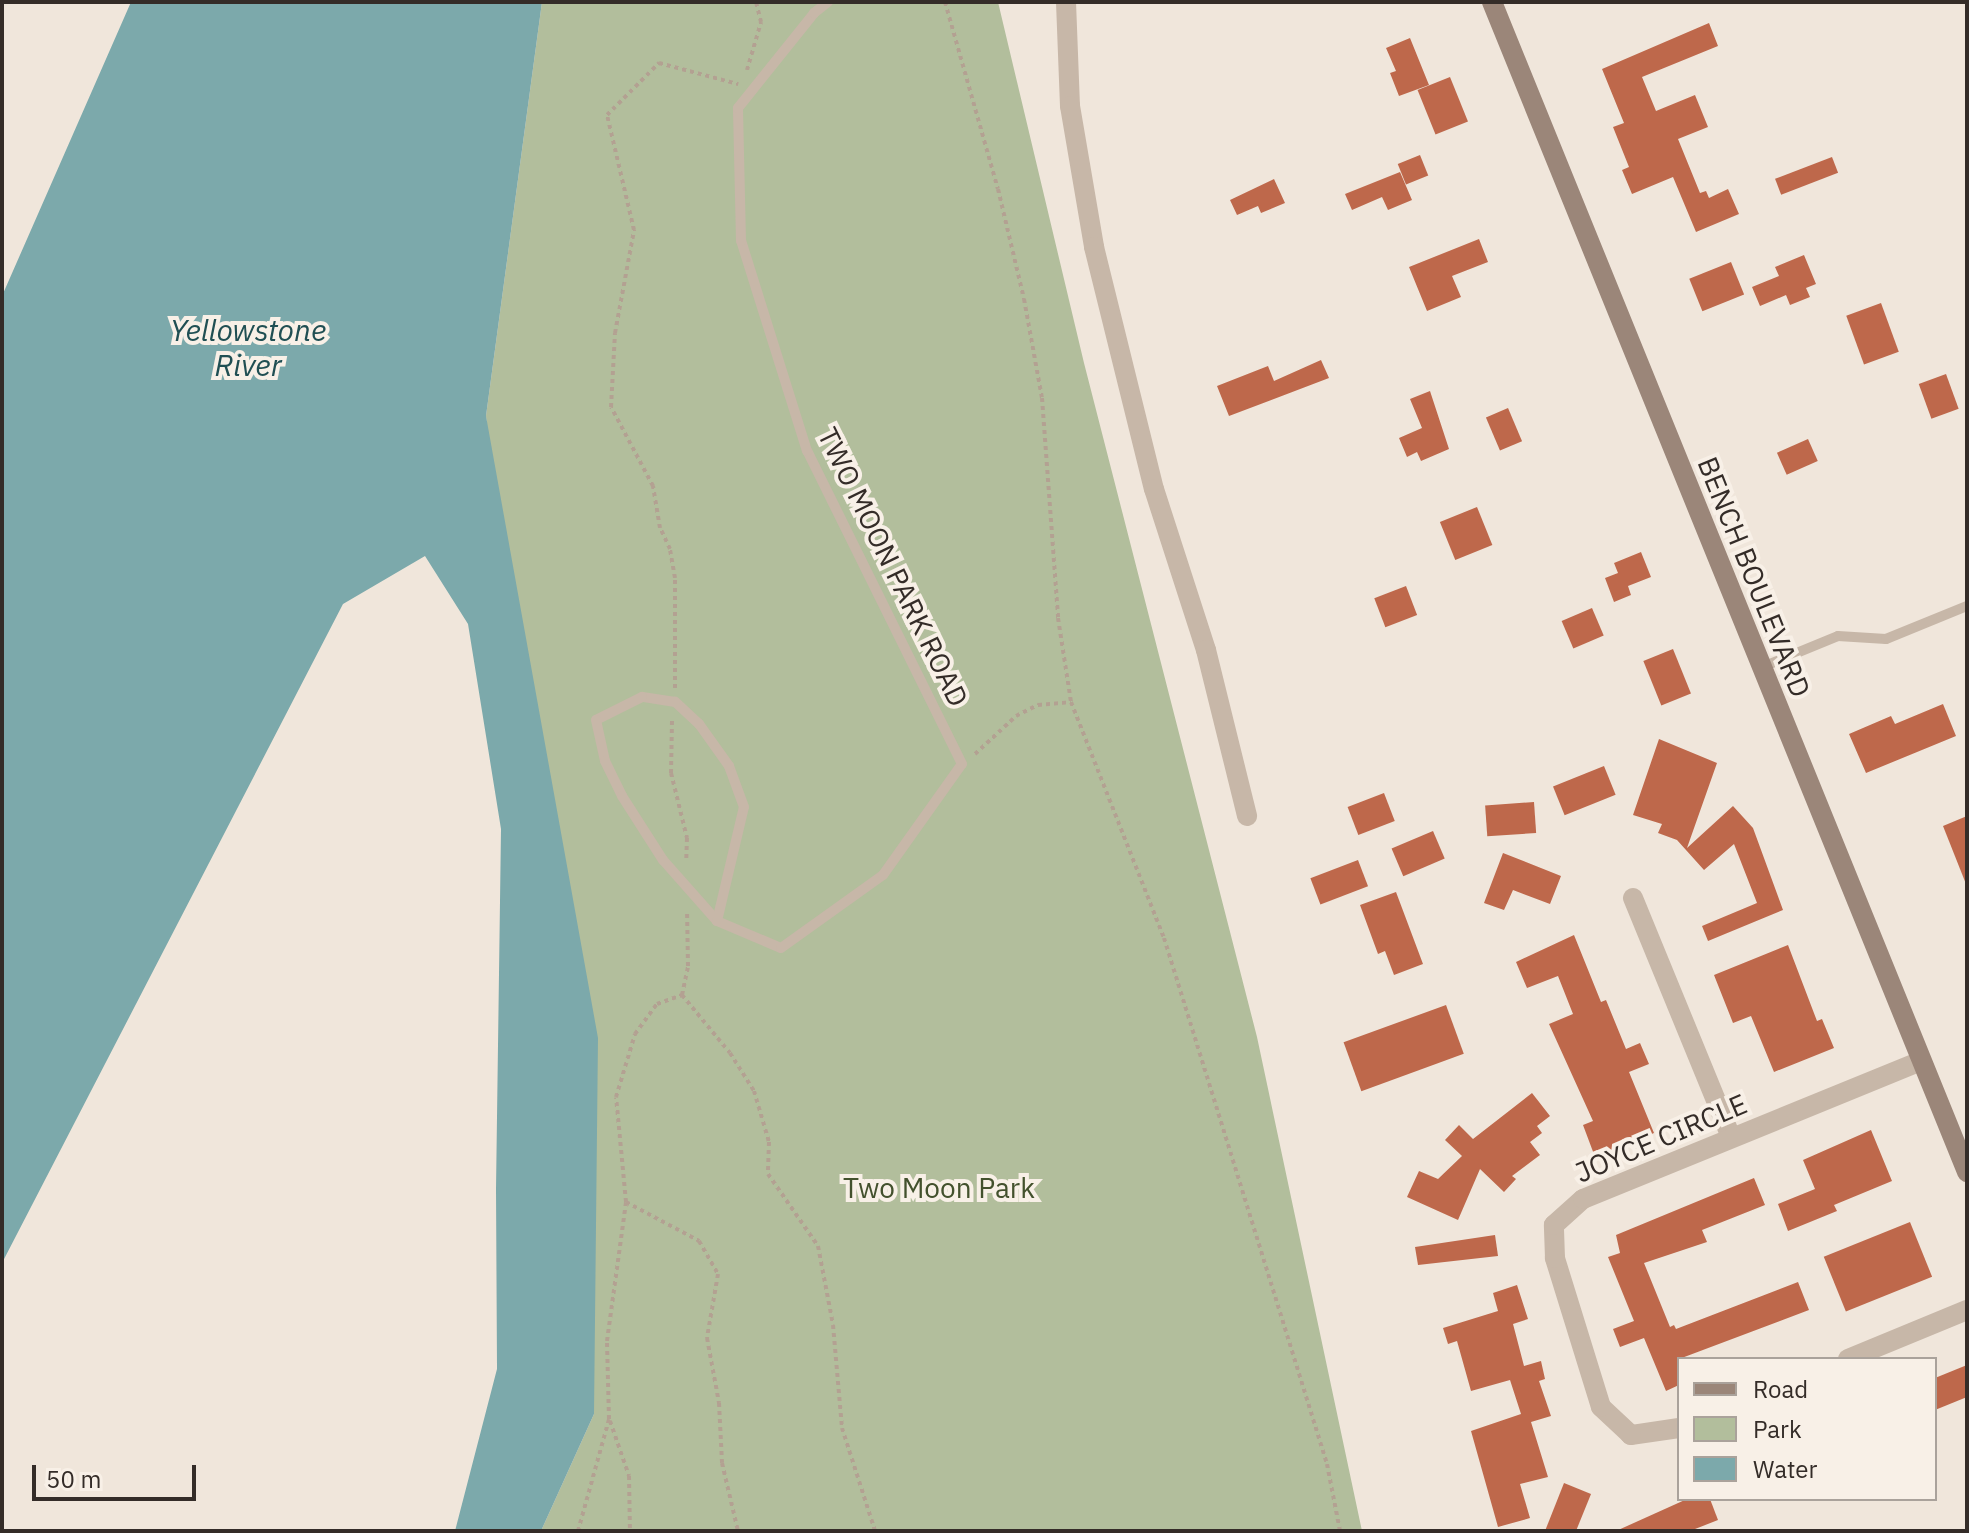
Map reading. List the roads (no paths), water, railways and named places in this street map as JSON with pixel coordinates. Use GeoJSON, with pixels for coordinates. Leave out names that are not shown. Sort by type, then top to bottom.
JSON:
{"type":"FeatureCollection","features":[{"type":"Feature","properties":{"kind":"main road","name":"BENCH BOULEVARD"},"geometry":{"type":"LineString","coordinates":[[1492,2],[1967,1172]]}},
{"type":"Feature","properties":{"kind":"street"},"geometry":{"type":"LineString","coordinates":[[1066,2],[1070,106],[1094,247],[1154,489],[1206,650],[1247,816]]}},
{"type":"Feature","properties":{"kind":"street"},"geometry":{"type":"LineString","coordinates":[[1633,898],[1731,1137]]}},
{"type":"Feature","properties":{"kind":"street","name":"JOYCE CIRCLE"},"geometry":{"type":"LineString","coordinates":[[1677,1428],[1631,1435],[1601,1407],[1555,1258],[1554,1225],[1583,1199],[1921,1061]]}},
{"type":"Feature","properties":{"kind":"street"},"geometry":{"type":"LineString","coordinates":[[1853,1357],[1967,1310]]}},
{"type":"Feature","properties":{"kind":"lane","name":"TWO MOON PARK ROAD"},"geometry":{"type":"LineString","coordinates":[[717,921],[781,948],[883,875],[962,764],[807,451],[741,241],[738,108],[814,13],[828,2]]}},
{"type":"Feature","properties":{"kind":"lane"},"geometry":{"type":"LineString","coordinates":[[1760,668],[1838,636],[1886,639],[1967,606]]}},
{"type":"Feature","properties":{"kind":"lane"},"geometry":{"type":"LineString","coordinates":[[642,697],[675,702],[699,724],[729,766],[744,807],[717,921],[663,860],[622,796],[605,761],[596,720],[642,697]]}},
{"type":"Feature","properties":{"kind":"water","name":"Yellowstone River"},"geometry":{"type":"Polygon","coordinates":[[[131,2],[542,2],[486,416],[598,1038],[594,1414],[541,1531],[455,1531],[497,1369],[501,829],[468,624],[425,556],[343,604],[2,1263],[2,296],[131,2]]]}},
{"type":"Feature","properties":{"kind":"park label","name":"Two Moon Park"},"geometry":{"type":"Point","coordinates":[939,1188]}}]}
